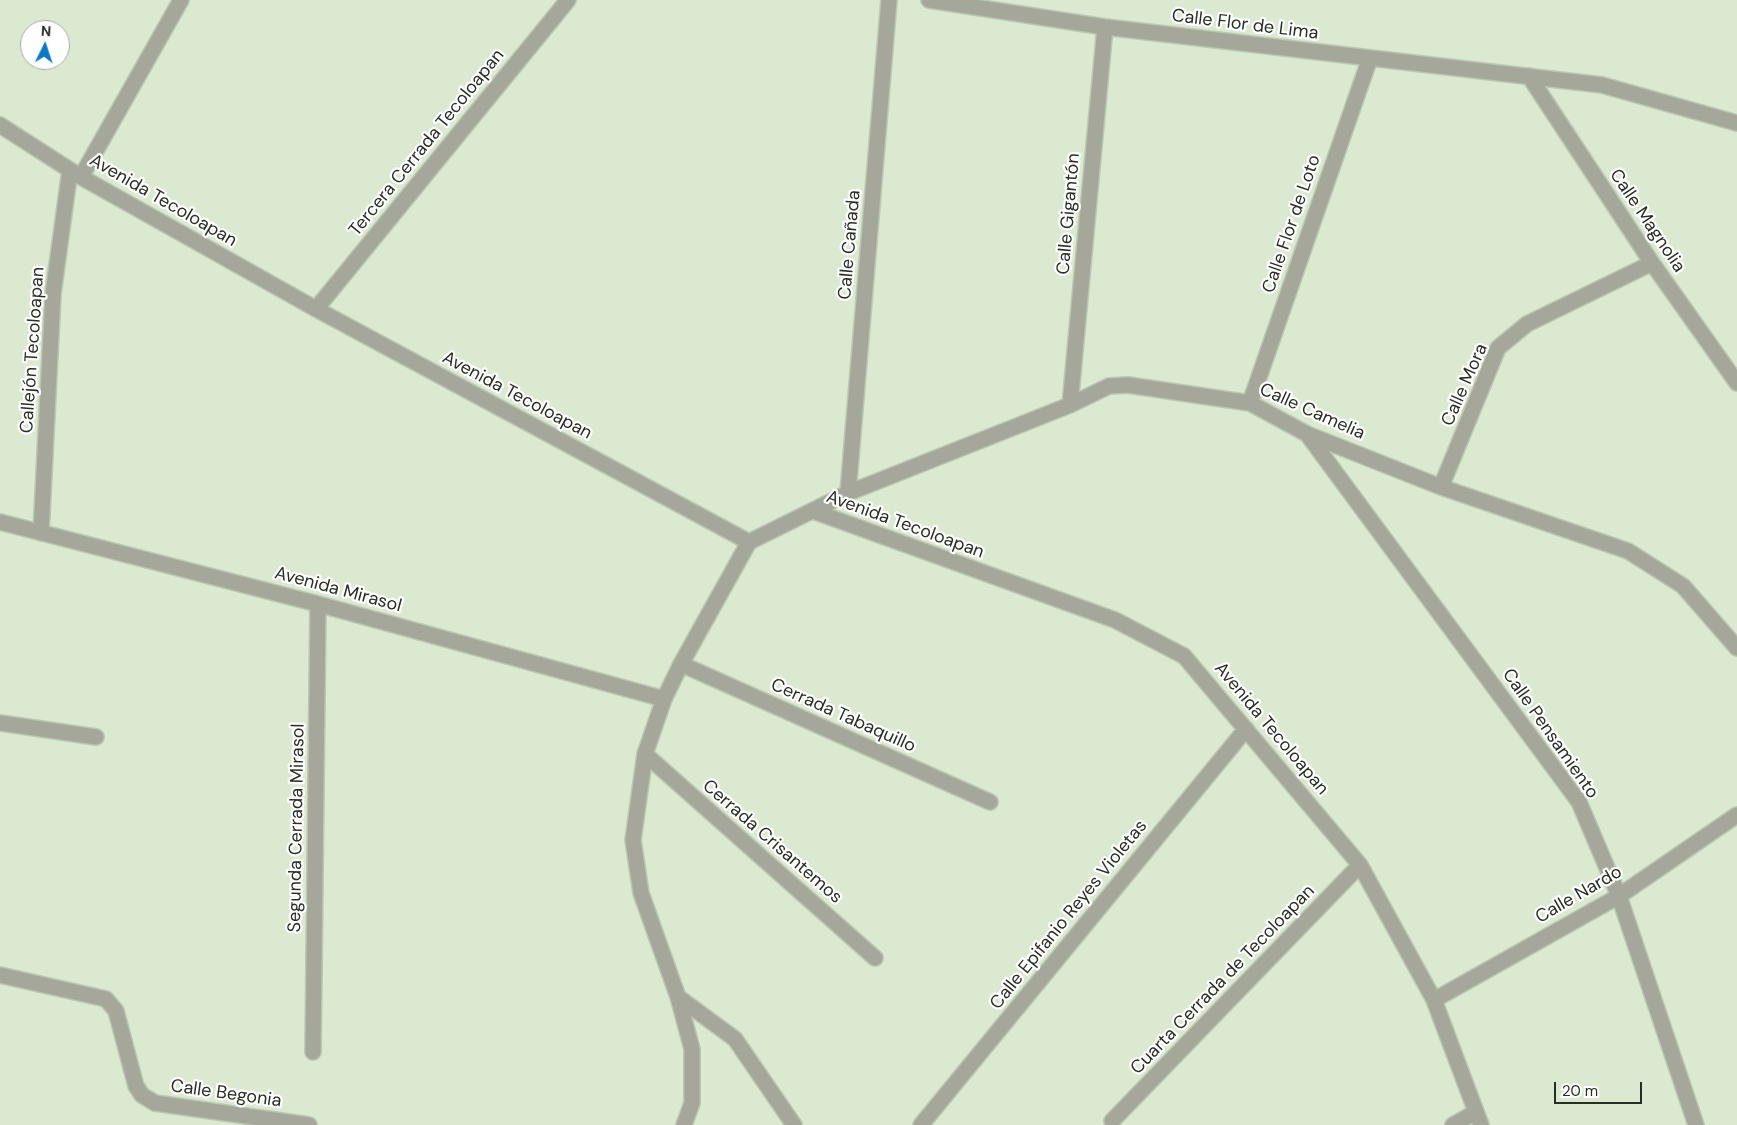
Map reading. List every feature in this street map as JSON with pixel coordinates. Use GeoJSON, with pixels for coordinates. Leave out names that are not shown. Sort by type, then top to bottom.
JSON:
{"type":"FeatureCollection","features":[{"type":"Feature","properties":{"kind":"street"},"geometry":{"type":"LineString","coordinates":[[76,173],[181,0]]}},
{"type":"Feature","properties":{"kind":"street","name":"Tercera Cerrada Tecoloapan"},"geometry":{"type":"LineString","coordinates":[[316,309],[568,0]]}},
{"type":"Feature","properties":{"kind":"street","name":"Calle Cañada"},"geometry":{"type":"LineString","coordinates":[[848,494],[889,0]]}},
{"type":"Feature","properties":{"kind":"street","name":"Calle Flor de Lima"},"geometry":{"type":"LineString","coordinates":[[929,0],[1105,27],[1529,76]]}},
{"type":"Feature","properties":{"kind":"street","name":"Calle Gigantón"},"geometry":{"type":"LineString","coordinates":[[1070,405],[1105,27]]}},
{"type":"Feature","properties":{"kind":"street","name":"Calle Flor de Loto"},"geometry":{"type":"LineString","coordinates":[[1250,403],[1370,58]]}},
{"type":"Feature","properties":{"kind":"street"},"geometry":{"type":"LineString","coordinates":[[1529,76],[1602,85],[1737,123]]}},
{"type":"Feature","properties":{"kind":"street","name":"Calle Magnolia"},"geometry":{"type":"LineString","coordinates":[[1529,76],[1652,263],[1737,383]]}},
{"type":"Feature","properties":{"kind":"street","name":"Avenida Tecoloapan"},"geometry":{"type":"LineString","coordinates":[[0,125],[76,173],[316,309],[749,542],[813,511],[1115,620],[1184,656],[1360,865],[1434,1000],[1478,1118]]}},
{"type":"Feature","properties":{"kind":"street","name":"Callejón Tecoloapan"},"geometry":{"type":"LineString","coordinates":[[41,533],[53,294],[76,173]]}},
{"type":"Feature","properties":{"kind":"street","name":"Calle Mora"},"geometry":{"type":"LineString","coordinates":[[1441,487],[1498,348],[1527,324],[1652,263]]}},
{"type":"Feature","properties":{"kind":"street","name":"Calle Camelia"},"geometry":{"type":"LineString","coordinates":[[813,511],[848,494],[1070,405],[1109,386],[1128,385],[1250,403],[1308,434],[1441,487],[1628,551],[1683,586],[1737,648]]}},
{"type":"Feature","properties":{"kind":"street","name":"Calle Pensamiento"},"geometry":{"type":"LineString","coordinates":[[1308,434],[1579,802],[1619,896],[1696,1125]]}},
{"type":"Feature","properties":{"kind":"street","name":"Avenida Mirasol"},"geometry":{"type":"LineString","coordinates":[[0,522],[318,604],[664,699]]}},
{"type":"Feature","properties":{"kind":"street"},"geometry":{"type":"LineString","coordinates":[[684,1125],[692,1103],[692,1049],[678,997],[641,893],[633,840],[645,754],[664,699],[680,664],[749,542]]}},
{"type":"Feature","properties":{"kind":"street","name":"Segunda Cerrada Mirasol"},"geometry":{"type":"LineString","coordinates":[[313,1052],[318,604]]}},
{"type":"Feature","properties":{"kind":"street","name":"Cerrada Tabaquillo"},"geometry":{"type":"LineString","coordinates":[[680,664],[990,802]]}},
{"type":"Feature","properties":{"kind":"street"},"geometry":{"type":"LineString","coordinates":[[0,723],[96,737]]}},
{"type":"Feature","properties":{"kind":"street","name":"Calle Epifanio Reyes Violetas"},"geometry":{"type":"LineString","coordinates":[[921,1125],[1246,729]]}},
{"type":"Feature","properties":{"kind":"street","name":"Cerrada Crisantemos"},"geometry":{"type":"LineString","coordinates":[[645,754],[875,958]]}},
{"type":"Feature","properties":{"kind":"street","name":"Calle Nardo"},"geometry":{"type":"LineString","coordinates":[[1434,1000],[1619,896],[1737,815]]}},
{"type":"Feature","properties":{"kind":"street","name":"Cuarta Cerrada de Tecoloapan"},"geometry":{"type":"LineString","coordinates":[[1112,1121],[1360,865]]}},
{"type":"Feature","properties":{"kind":"street","name":"Calle Begonia"},"geometry":{"type":"LineString","coordinates":[[0,975],[106,999],[116,1011],[136,1086],[142,1095],[155,1103],[309,1125]]}},
{"type":"Feature","properties":{"kind":"street"},"geometry":{"type":"LineString","coordinates":[[678,997],[735,1039],[794,1125]]}},
{"type":"Feature","properties":{"kind":"street"},"geometry":{"type":"LineString","coordinates":[[1453,1125],[1478,1118]]}}]}
